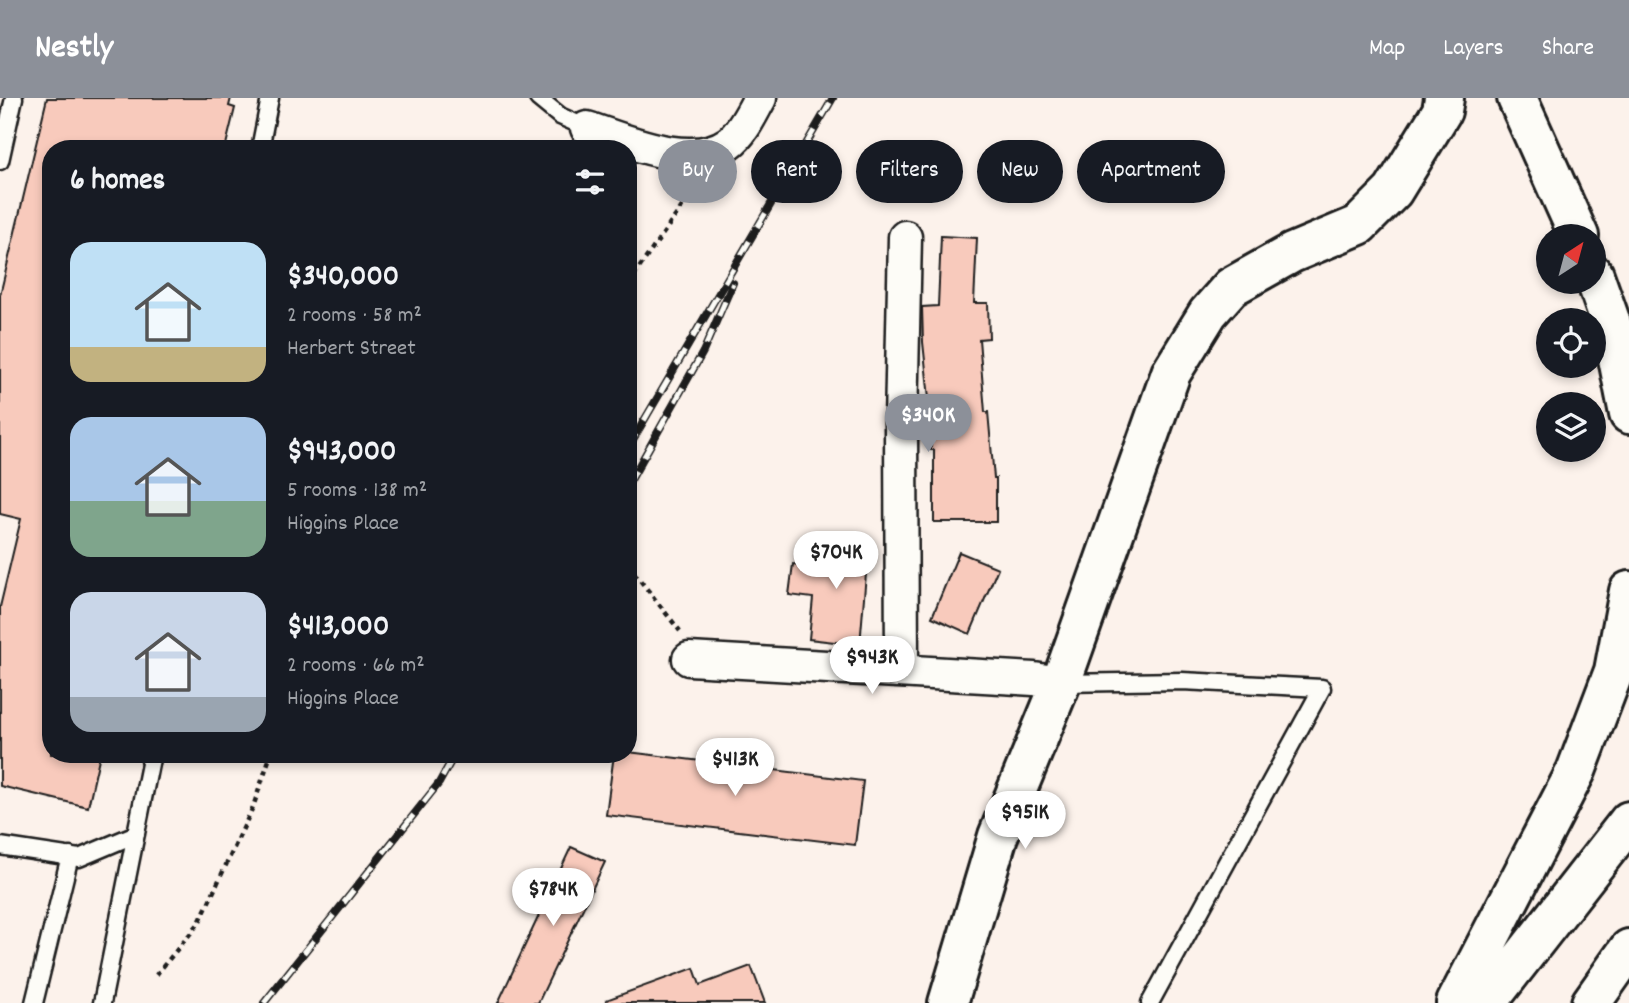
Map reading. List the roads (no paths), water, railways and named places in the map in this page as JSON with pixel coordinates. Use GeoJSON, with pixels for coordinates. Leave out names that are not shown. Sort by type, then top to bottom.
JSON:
{"type":"FeatureCollection","features":[{"type":"Feature","properties":{"kind":"main road"},"geometry":{"type":"LineString","coordinates":[[948,1003],[999,836],[1061,683],[1171,373],[1208,313],[1231,287],[1292,253],[1359,225],[1393,191],[1442,111],[1444,98]]}},
{"type":"Feature","properties":{"kind":"main road"},"geometry":{"type":"LineString","coordinates":[[1517,98],[1574,224]]}},
{"type":"Feature","properties":{"kind":"main road"},"geometry":{"type":"LineString","coordinates":[[1601,294],[1611,323],[1629,414]]}},
{"type":"Feature","properties":{"kind":"main road"},"geometry":{"type":"LineString","coordinates":[[1456,1003],[1576,771],[1614,671],[1629,591]]}},
{"type":"Feature","properties":{"kind":"main road"},"geometry":{"type":"LineString","coordinates":[[1487,1003],[1629,821]]}},
{"type":"Feature","properties":{"kind":"main road"},"geometry":{"type":"LineString","coordinates":[[1591,1003],[1629,949]]}},
{"type":"Feature","properties":{"kind":"street"},"geometry":{"type":"LineString","coordinates":[[637,144],[685,154],[711,152],[731,142],[749,119],[760,98]]}},
{"type":"Feature","properties":{"kind":"street"},"geometry":{"type":"LineString","coordinates":[[587,128],[625,140]]}},
{"type":"Feature","properties":{"kind":"street"},"geometry":{"type":"LineString","coordinates":[[902,671],[901,423],[905,237]]}},
{"type":"Feature","properties":{"kind":"street"},"geometry":{"type":"LineString","coordinates":[[703,660],[1034,679],[1061,683]]}},
{"type":"Feature","properties":{"kind":"lane"},"geometry":{"type":"LineString","coordinates":[[0,161],[14,98]]}},
{"type":"Feature","properties":{"kind":"lane"},"geometry":{"type":"LineString","coordinates":[[262,140],[270,98]]}},
{"type":"Feature","properties":{"kind":"lane"},"geometry":{"type":"LineString","coordinates":[[538,98],[561,116],[587,128]]}},
{"type":"Feature","properties":{"kind":"lane"},"geometry":{"type":"LineString","coordinates":[[1061,683],[1182,681],[1322,688],[1150,1003]]}},
{"type":"Feature","properties":{"kind":"lane"},"geometry":{"type":"LineString","coordinates":[[102,1003],[150,763]]}},
{"type":"Feature","properties":{"kind":"lane"},"geometry":{"type":"LineString","coordinates":[[0,846],[79,858],[136,834]]}},
{"type":"Feature","properties":{"kind":"lane"},"geometry":{"type":"LineString","coordinates":[[34,1003],[70,856]]}},
{"type":"Feature","properties":{"kind":"railway"},"geometry":{"type":"LineString","coordinates":[[637,433],[833,98]]}},
{"type":"Feature","properties":{"kind":"railway"},"geometry":{"type":"LineString","coordinates":[[637,469],[703,352],[733,283]]}},
{"type":"Feature","properties":{"kind":"railway"},"geometry":{"type":"LineString","coordinates":[[264,1003],[439,783],[450,763]]}}]}
